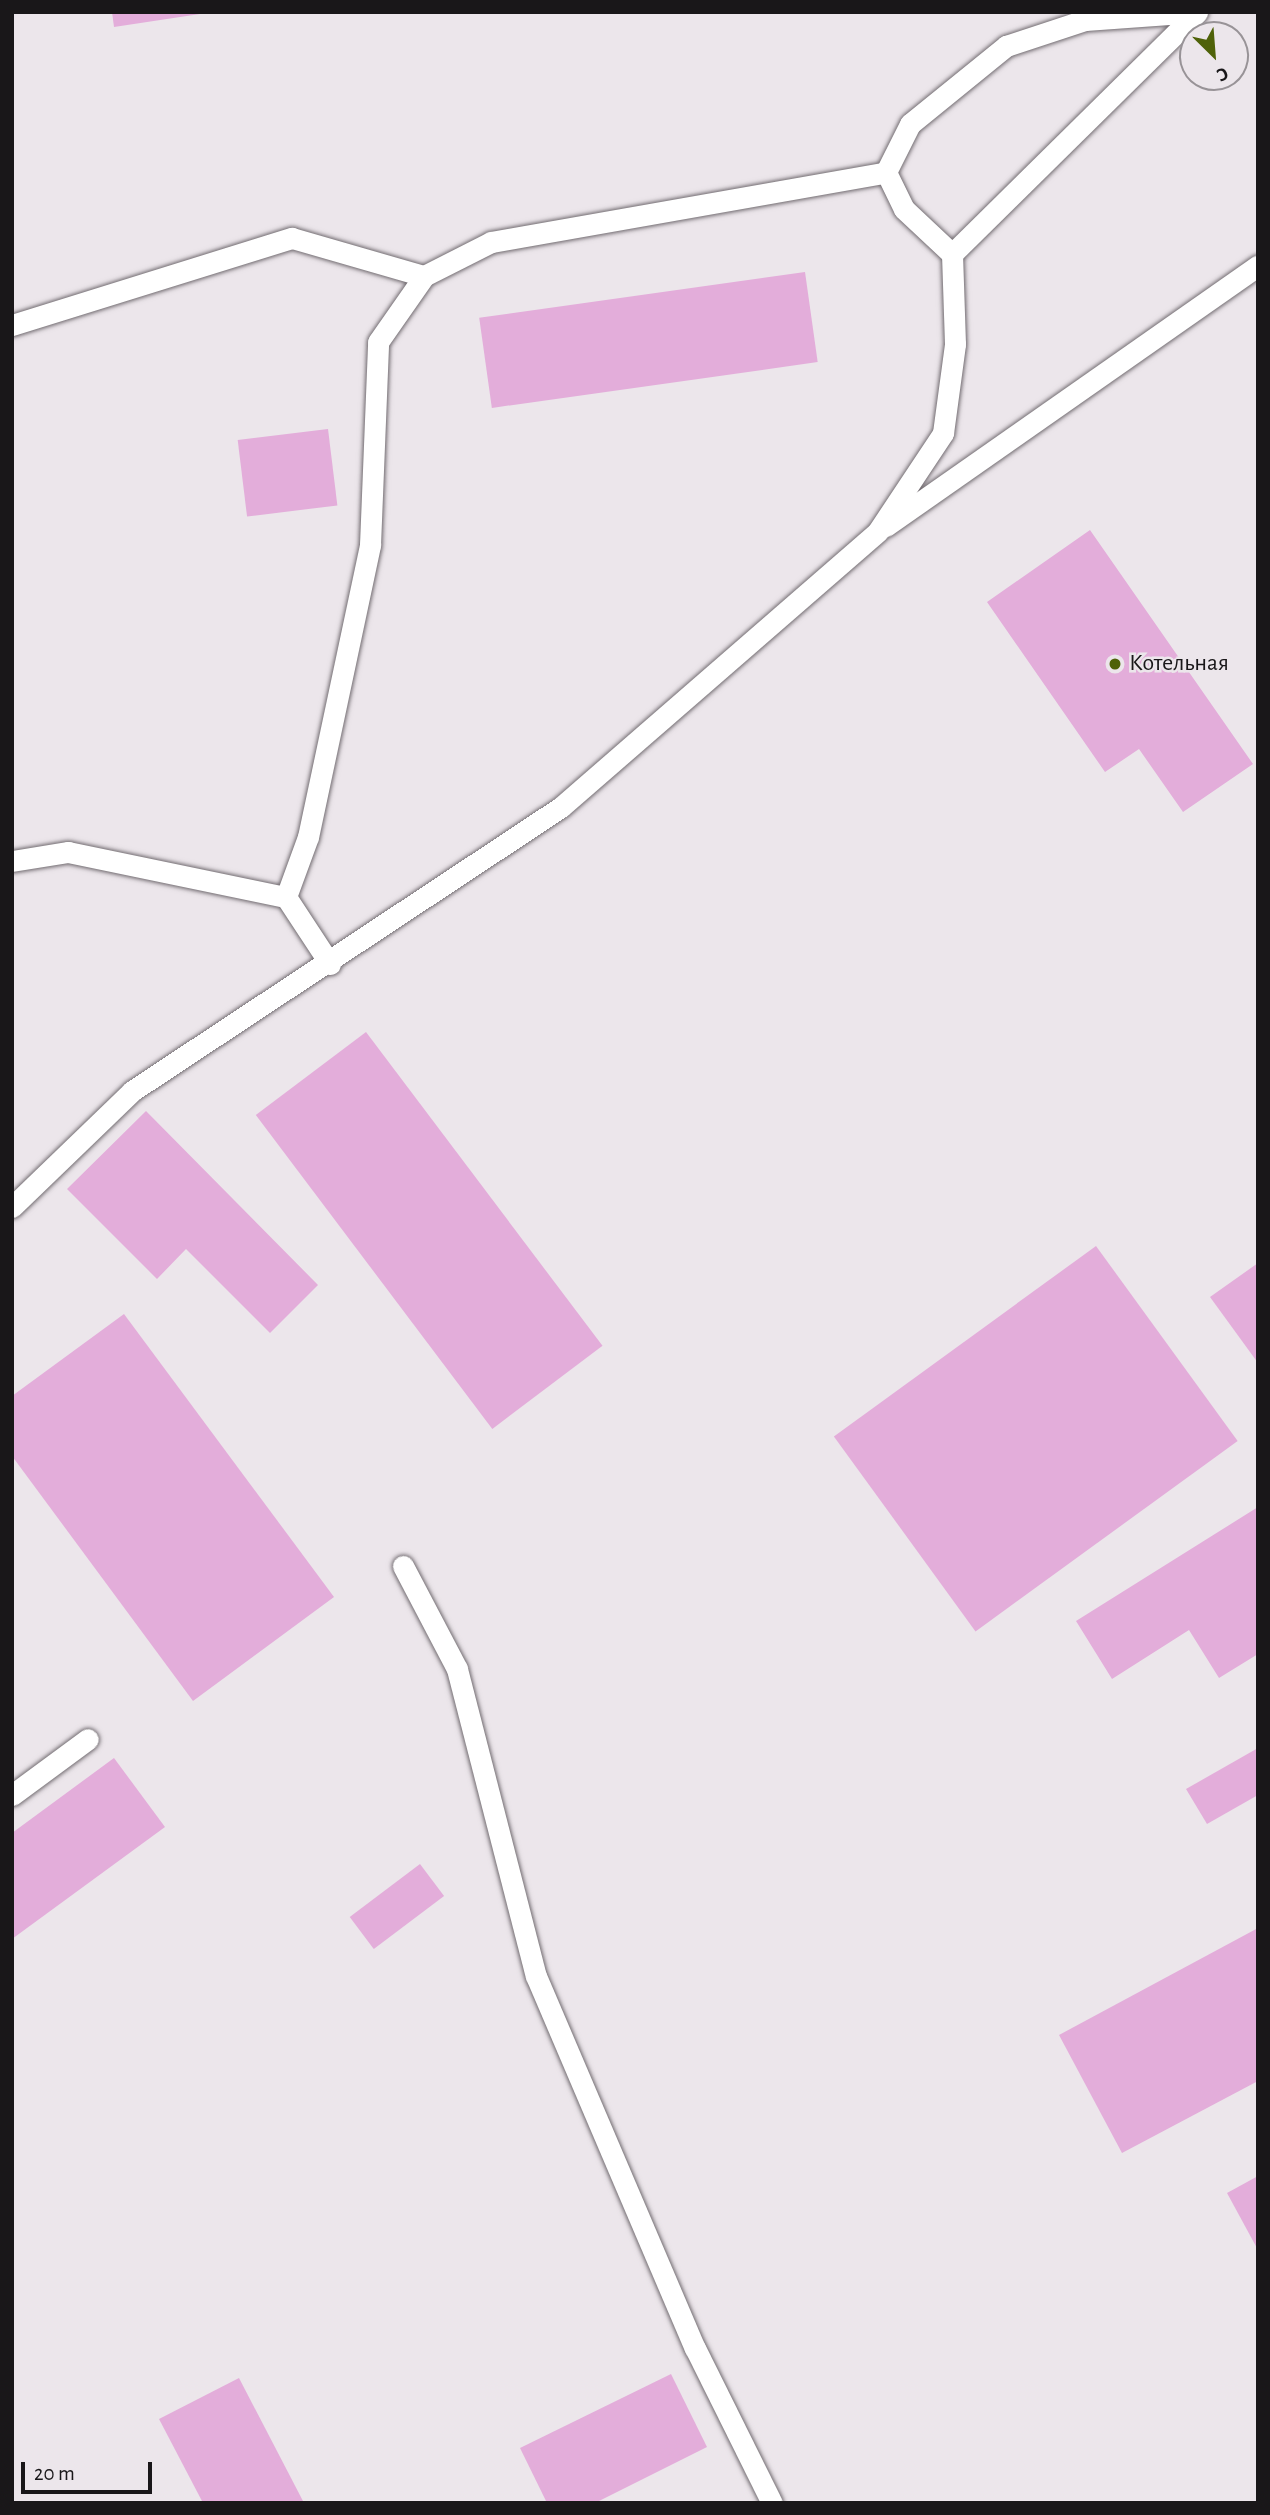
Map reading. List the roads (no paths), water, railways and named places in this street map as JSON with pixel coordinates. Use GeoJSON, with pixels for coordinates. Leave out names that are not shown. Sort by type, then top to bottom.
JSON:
{"type":"FeatureCollection","features":[{"type":"Feature","properties":{"kind":"lane"},"geometry":{"type":"LineString","coordinates":[[886,172],[910,124],[1006,46],[1085,19],[1197,12]]}},
{"type":"Feature","properties":{"kind":"lane"},"geometry":{"type":"LineString","coordinates":[[952,254],[1197,12]]}},
{"type":"Feature","properties":{"kind":"lane"},"geometry":{"type":"LineString","coordinates":[[878,531],[943,433],[955,344],[952,254],[904,209],[886,172]]}},
{"type":"Feature","properties":{"kind":"lane"},"geometry":{"type":"LineString","coordinates":[[286,897],[308,837],[370,544],[378,342],[424,276],[491,242],[886,172]]}},
{"type":"Feature","properties":{"kind":"lane"},"geometry":{"type":"LineString","coordinates":[[12,325],[292,238],[424,276]]}},
{"type":"Feature","properties":{"kind":"lane"},"geometry":{"type":"LineString","coordinates":[[12,1207],[132,1091],[330,964],[561,807],[878,531],[1258,266]]}},
{"type":"Feature","properties":{"kind":"lane"},"geometry":{"type":"LineString","coordinates":[[12,861],[68,852],[286,897],[330,964]]}},
{"type":"Feature","properties":{"kind":"lane"},"geometry":{"type":"LineString","coordinates":[[403,1566],[457,1669],[536,1976],[695,2348],[772,2503]]}},
{"type":"Feature","properties":{"kind":"lane"},"geometry":{"type":"LineString","coordinates":[[12,1795],[88,1739]]}},
{"type":"Feature","properties":{"kind":"place","name":"Котельная"},"geometry":{"type":"Point","coordinates":[1115,664]}}]}
